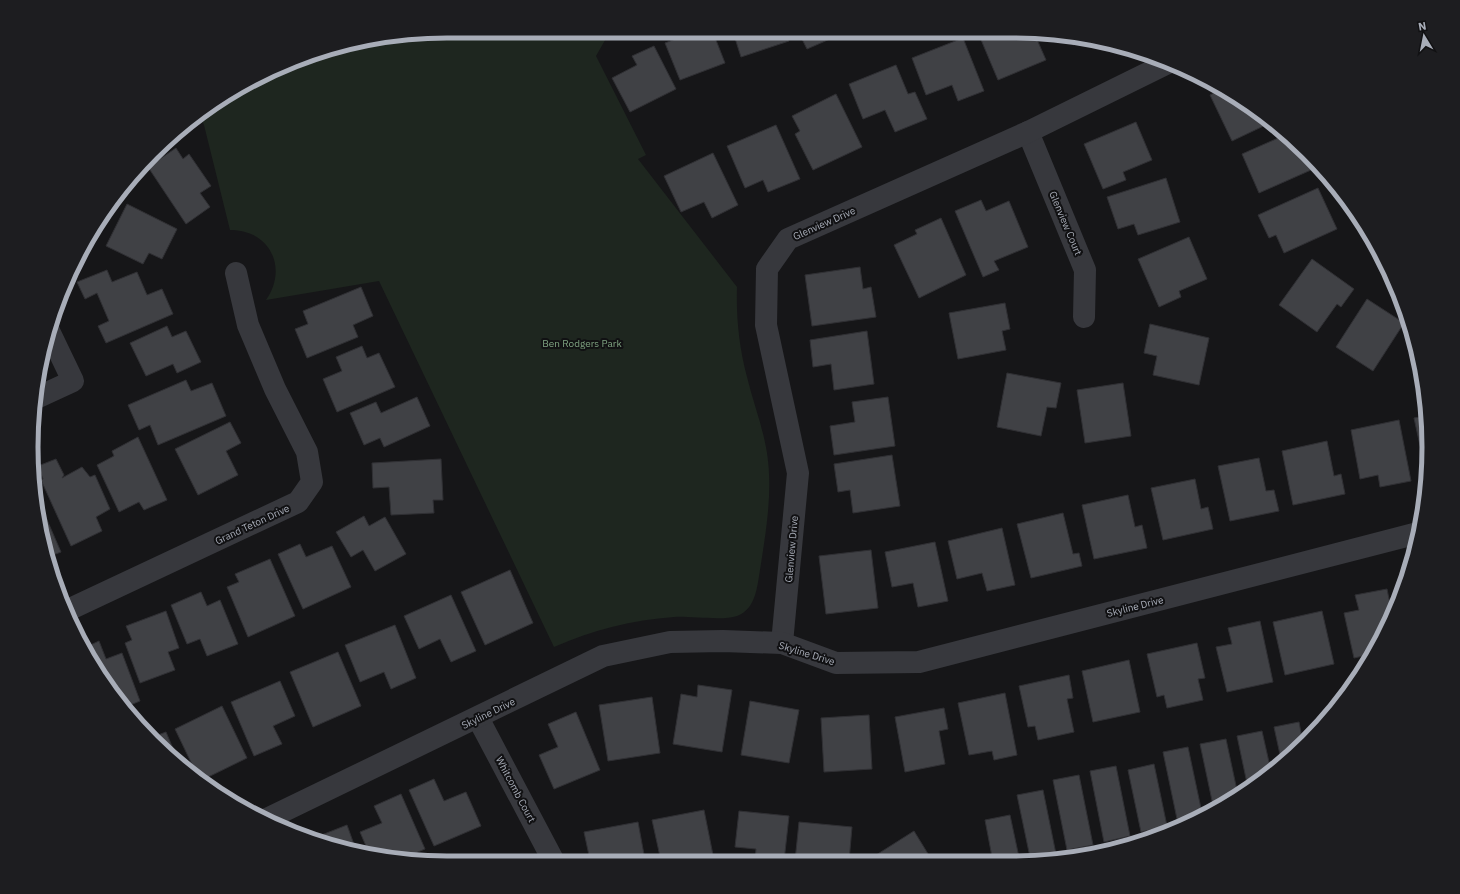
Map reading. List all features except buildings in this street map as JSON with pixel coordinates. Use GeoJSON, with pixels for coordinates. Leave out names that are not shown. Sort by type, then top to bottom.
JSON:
{"type":"FeatureCollection","features":[{"type":"Feature","properties":{"kind":"street","name":"Glenview Drive"},"geometry":{"type":"LineString","coordinates":[[782,643],[798,473],[766,325],[767,269],[788,239],[1028,132],[1162,66]]}},
{"type":"Feature","properties":{"kind":"street","name":"Glenview Court"},"geometry":{"type":"LineString","coordinates":[[1028,132],[1085,270],[1084,317]]}},
{"type":"Feature","properties":{"kind":"street","name":"Grand Teton Drive"},"geometry":{"type":"LineString","coordinates":[[71,609],[298,502],[312,482],[307,452],[275,389],[248,325],[236,273]]}},
{"type":"Feature","properties":{"kind":"street"},"geometry":{"type":"LineString","coordinates":[[41,396],[73,381],[53,339]]}},
{"type":"Feature","properties":{"kind":"street","name":"Skyline Drive"},"geometry":{"type":"LineString","coordinates":[[272,817],[478,718],[603,656],[670,642],[723,641],[782,643],[836,663],[919,662],[1412,534]]}},
{"type":"Feature","properties":{"kind":"street","name":"Whitcomb Court"},"geometry":{"type":"LineString","coordinates":[[478,718],[551,856]]}},
{"type":"Feature","properties":{"kind":"green space","name":"Ben Rodgers Park"},"geometry":{"type":"Polygon","coordinates":[[[447,38],[606,38],[596,56],[646,155],[638,159],[737,287],[737,310],[744,366],[765,443],[769,468],[769,497],[758,583],[752,603],[748,608],[737,616],[724,618],[674,617],[628,623],[598,631],[554,647],[379,281],[266,300],[272,288],[275,276],[275,264],[272,253],[265,244],[256,237],[244,232],[230,230],[202,120],[220,107],[266,80],[290,69],[316,60],[367,46],[394,41],[447,38]]]}}]}
